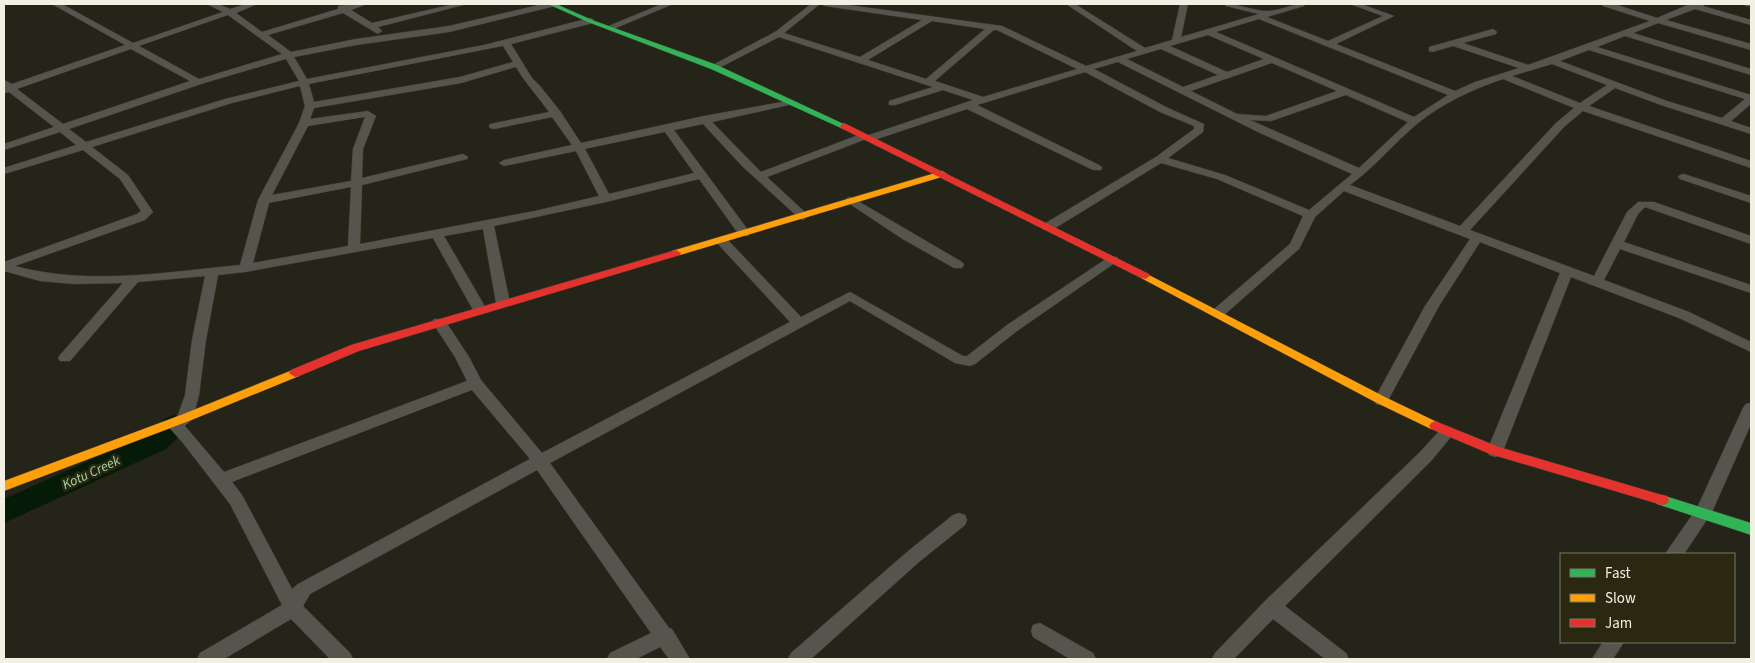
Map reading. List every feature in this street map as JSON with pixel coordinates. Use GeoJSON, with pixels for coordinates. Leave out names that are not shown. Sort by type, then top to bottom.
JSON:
{"type":"FeatureCollection","features":[{"type":"Feature","properties":{"kind":"street"},"geometry":{"type":"LineString","coordinates":[[56,4],[198,82]]}},
{"type":"Feature","properties":{"kind":"street"},"geometry":{"type":"LineString","coordinates":[[211,4],[228,11],[289,56],[304,82],[310,106],[304,123],[264,200],[245,268]]}},
{"type":"Feature","properties":{"kind":"street"},"geometry":{"type":"LineString","coordinates":[[6,87],[253,4]]}},
{"type":"Feature","properties":{"kind":"street"},"geometry":{"type":"LineString","coordinates":[[334,4],[372,26],[387,38]]}},
{"type":"Feature","properties":{"kind":"street"},"geometry":{"type":"LineString","coordinates":[[260,35],[363,4]]}},
{"type":"Feature","properties":{"kind":"street"},"geometry":{"type":"LineString","coordinates":[[372,26],[463,4]]}},
{"type":"Feature","properties":{"kind":"street"},"geometry":{"type":"LineString","coordinates":[[4,146],[198,82],[289,56],[448,29],[552,4],[590,21],[714,67],[868,137],[1218,313],[1381,400],[1447,432],[1495,451],[1704,512],[1751,529]]}},
{"type":"Feature","properties":{"kind":"street"},"geometry":{"type":"LineString","coordinates":[[608,28],[669,4]]}},
{"type":"Feature","properties":{"kind":"street"},"geometry":{"type":"LineString","coordinates":[[714,67],[778,34],[816,4]]}},
{"type":"Feature","properties":{"kind":"street"},"geometry":{"type":"LineString","coordinates":[[825,4],[999,28],[1086,69],[1155,106],[1199,124],[1198,130],[1160,159],[1048,227]]}},
{"type":"Feature","properties":{"kind":"street"},"geometry":{"type":"LineString","coordinates":[[1070,4],[1145,52]]}},
{"type":"Feature","properties":{"kind":"street"},"geometry":{"type":"LineString","coordinates":[[1176,42],[1184,4]]}},
{"type":"Feature","properties":{"kind":"street"},"geometry":{"type":"LineString","coordinates":[[1230,4],[1265,16],[1327,45],[1455,95]]}},
{"type":"Feature","properties":{"kind":"street"},"geometry":{"type":"LineString","coordinates":[[759,176],[868,137],[983,100],[1301,4]]}},
{"type":"Feature","properties":{"kind":"street"},"geometry":{"type":"LineString","coordinates":[[1327,45],[1390,16],[1354,4]]}},
{"type":"Feature","properties":{"kind":"street"},"geometry":{"type":"LineString","coordinates":[[1606,4],[1751,47]]}},
{"type":"Feature","properties":{"kind":"street"},"geometry":{"type":"LineString","coordinates":[[1218,313],[1295,246],[1310,215],[1342,186],[1360,173],[1415,121],[1455,95],[1478,84],[1552,61],[1697,5],[1751,23]]}},
{"type":"Feature","properties":{"kind":"street"},"geometry":{"type":"LineString","coordinates":[[862,60],[931,18]]}},
{"type":"Feature","properties":{"kind":"street"},"geometry":{"type":"LineString","coordinates":[[4,171],[197,110],[304,82],[544,34],[590,21]]}},
{"type":"Feature","properties":{"kind":"street"},"geometry":{"type":"LineString","coordinates":[[928,82],[992,27]]}},
{"type":"Feature","properties":{"kind":"street"},"geometry":{"type":"LineString","coordinates":[[1208,32],[1415,121]]}},
{"type":"Feature","properties":{"kind":"street"},"geometry":{"type":"LineString","coordinates":[[1432,49],[1493,32]]}},
{"type":"Feature","properties":{"kind":"street"},"geometry":{"type":"LineString","coordinates":[[1626,33],[1751,72]]}},
{"type":"Feature","properties":{"kind":"street"},"geometry":{"type":"LineString","coordinates":[[778,34],[829,52],[862,60],[983,100]]}},
{"type":"Feature","properties":{"kind":"street"},"geometry":{"type":"LineString","coordinates":[[505,42],[517,64],[556,113],[580,149],[606,199]]}},
{"type":"Feature","properties":{"kind":"street"},"geometry":{"type":"LineString","coordinates":[[1454,43],[1527,68]]}},
{"type":"Feature","properties":{"kind":"street"},"geometry":{"type":"LineString","coordinates":[[1162,46],[1227,76]]}},
{"type":"Feature","properties":{"kind":"street"},"geometry":{"type":"LineString","coordinates":[[1589,47],[1751,98]]}},
{"type":"Feature","properties":{"kind":"street"},"geometry":{"type":"LineString","coordinates":[[1119,59],[1231,116],[1360,173]]}},
{"type":"Feature","properties":{"kind":"street"},"geometry":{"type":"LineString","coordinates":[[1182,91],[1271,60]]}},
{"type":"Feature","properties":{"kind":"street"},"geometry":{"type":"LineString","coordinates":[[1552,61],[1664,103],[1751,131]]}},
{"type":"Feature","properties":{"kind":"street"},"geometry":{"type":"LineString","coordinates":[[310,106],[461,80],[517,64]]}},
{"type":"Feature","properties":{"kind":"street"},"geometry":{"type":"LineString","coordinates":[[1503,76],[1581,107],[1751,166]]}},
{"type":"Feature","properties":{"kind":"street"},"geometry":{"type":"LineString","coordinates":[[1462,231],[1560,125],[1581,107],[1614,84]]}},
{"type":"Feature","properties":{"kind":"street"},"geometry":{"type":"LineString","coordinates":[[892,103],[943,86]]}},
{"type":"Feature","properties":{"kind":"street"},"geometry":{"type":"LineString","coordinates":[[4,266],[146,214],[147,212],[124,177],[6,87]]}},
{"type":"Feature","properties":{"kind":"street"},"geometry":{"type":"LineString","coordinates":[[1231,116],[1267,119],[1344,92]]}},
{"type":"Feature","properties":{"kind":"street"},"geometry":{"type":"LineString","coordinates":[[1724,122],[1751,98]]}},
{"type":"Feature","properties":{"kind":"street"},"geometry":{"type":"LineString","coordinates":[[504,163],[580,149],[790,102]]}},
{"type":"Feature","properties":{"kind":"street"},"geometry":{"type":"LineString","coordinates":[[968,105],[1097,168]]}},
{"type":"Feature","properties":{"kind":"street"},"geometry":{"type":"LineString","coordinates":[[494,126],[556,113]]}},
{"type":"Feature","properties":{"kind":"street"},"geometry":{"type":"LineString","coordinates":[[304,123],[370,115],[358,149],[354,249]]}},
{"type":"Feature","properties":{"kind":"street"},"geometry":{"type":"LineString","coordinates":[[704,120],[759,176],[803,216]]}},
{"type":"Feature","properties":{"kind":"street"},"geometry":{"type":"LineString","coordinates":[[667,128],[744,233]]}},
{"type":"Feature","properties":{"kind":"street"},"geometry":{"type":"LineString","coordinates":[[264,200],[356,183],[463,157]]}},
{"type":"Feature","properties":{"kind":"street"},"geometry":{"type":"LineString","coordinates":[[1160,159],[1221,177],[1310,215]]}},
{"type":"Feature","properties":{"kind":"street"},"geometry":{"type":"LineString","coordinates":[[4,486],[185,418],[356,348],[942,174]]}},
{"type":"Feature","properties":{"kind":"street"},"geometry":{"type":"LineString","coordinates":[[4,266],[40,277],[74,280],[134,279],[245,268],[488,224],[606,199],[700,175]]}},
{"type":"Feature","properties":{"kind":"street"},"geometry":{"type":"LineString","coordinates":[[1684,177],[1751,200]]}},
{"type":"Feature","properties":{"kind":"street"},"geometry":{"type":"LineString","coordinates":[[1342,186],[1684,315],[1751,347]]}},
{"type":"Feature","properties":{"kind":"street"},"geometry":{"type":"LineString","coordinates":[[852,200],[905,235],[958,265]]}},
{"type":"Feature","properties":{"kind":"street"},"geometry":{"type":"LineString","coordinates":[[1597,282],[1633,212],[1642,204],[1650,204],[1751,240]]}},
{"type":"Feature","properties":{"kind":"street"},"geometry":{"type":"LineString","coordinates":[[488,224],[503,303]]}},
{"type":"Feature","properties":{"kind":"street"},"geometry":{"type":"LineString","coordinates":[[437,234],[480,310]]}},
{"type":"Feature","properties":{"kind":"street"},"geometry":{"type":"LineString","coordinates":[[1381,400],[1432,306],[1477,236]]}},
{"type":"Feature","properties":{"kind":"street"},"geometry":{"type":"LineString","coordinates":[[722,240],[799,323]]}},
{"type":"Feature","properties":{"kind":"street"},"geometry":{"type":"LineString","coordinates":[[1618,244],[1751,289]]}},
{"type":"Feature","properties":{"kind":"street"},"geometry":{"type":"LineString","coordinates":[[206,659],[293,608],[298,595],[304,590],[540,461],[850,296],[960,360],[970,361],[1012,328],[1113,260]]}},
{"type":"Feature","properties":{"kind":"street"},"geometry":{"type":"LineString","coordinates":[[1495,451],[1567,271]]}},
{"type":"Feature","properties":{"kind":"street"},"geometry":{"type":"LineString","coordinates":[[212,272],[199,340],[192,395],[185,418],[175,425],[189,439],[236,500],[293,608],[343,659]]}},
{"type":"Feature","properties":{"kind":"street"},"geometry":{"type":"LineString","coordinates":[[65,358],[134,279]]}},
{"type":"Feature","properties":{"kind":"street"},"geometry":{"type":"LineString","coordinates":[[439,322],[462,357],[475,383],[540,461],[665,634],[680,659]]}},
{"type":"Feature","properties":{"kind":"street"},"geometry":{"type":"LineString","coordinates":[[221,480],[475,383]]}},
{"type":"Feature","properties":{"kind":"street"},"geometry":{"type":"LineString","coordinates":[[1675,553],[1704,512],[1751,408]]}},
{"type":"Feature","properties":{"kind":"street"},"geometry":{"type":"LineString","coordinates":[[1222,659],[1272,607],[1426,457],[1447,432]]}},
{"type":"Feature","properties":{"kind":"street"},"geometry":{"type":"LineString","coordinates":[[798,659],[913,557],[959,520]]}},
{"type":"Feature","properties":{"kind":"street"},"geometry":{"type":"LineString","coordinates":[[1272,607],[1339,659]]}},
{"type":"Feature","properties":{"kind":"street"},"geometry":{"type":"LineString","coordinates":[[1040,631],[1086,659]]}},
{"type":"Feature","properties":{"kind":"street"},"geometry":{"type":"LineString","coordinates":[[617,659],[665,634]]}},
{"type":"Feature","properties":{"kind":"street"},"geometry":{"type":"LineString","coordinates":[[1602,659],[1613,643]]}},
{"type":"Feature","properties":{"kind":"waterway","name":"Kotu Creek"},"geometry":{"type":"LineString","coordinates":[[4,512],[156,442],[175,425]]}},
{"type":"Feature","properties":{"kind":"traffic: fast"},"geometry":{"type":"LineString","coordinates":[[551,4],[590,21],[714,67],[844,126]]}},
{"type":"Feature","properties":{"kind":"traffic: fast"},"geometry":{"type":"LineString","coordinates":[[1662,500],[1751,529]]}},
{"type":"Feature","properties":{"kind":"traffic: slow"},"geometry":{"type":"LineString","coordinates":[[676,253],[942,174]]}},
{"type":"Feature","properties":{"kind":"traffic: slow"},"geometry":{"type":"LineString","coordinates":[[1145,276],[1381,400],[1435,426]]}},
{"type":"Feature","properties":{"kind":"traffic: slow"},"geometry":{"type":"LineString","coordinates":[[4,486],[185,418],[295,373]]}},
{"type":"Feature","properties":{"kind":"traffic: jam"},"geometry":{"type":"LineString","coordinates":[[844,126],[1145,276]]}},
{"type":"Feature","properties":{"kind":"traffic: jam"},"geometry":{"type":"LineString","coordinates":[[295,373],[355,348],[676,253]]}},
{"type":"Feature","properties":{"kind":"traffic: jam"},"geometry":{"type":"LineString","coordinates":[[1435,426],[1495,451],[1662,500]]}}]}
